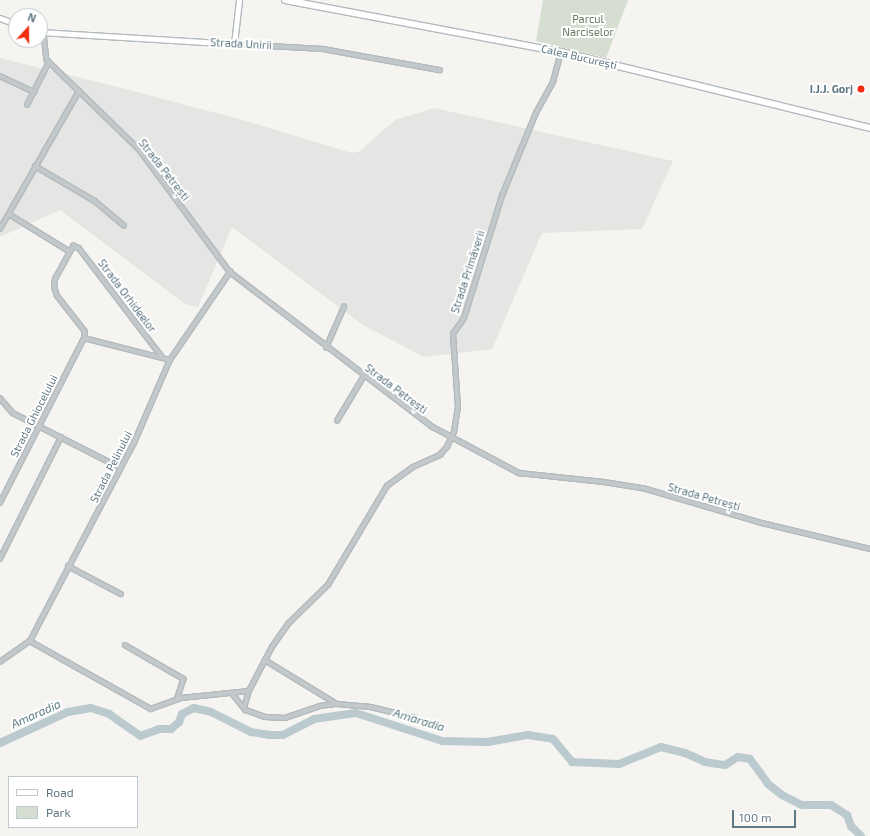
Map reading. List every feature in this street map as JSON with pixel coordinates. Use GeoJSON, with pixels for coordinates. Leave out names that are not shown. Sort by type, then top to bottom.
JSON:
{"type":"FeatureCollection","features":[{"type":"Feature","properties":{"kind":"main road"},"geometry":{"type":"LineString","coordinates":[[235,0],[238,8]]}},
{"type":"Feature","properties":{"kind":"main road"},"geometry":{"type":"LineString","coordinates":[[234,44],[240,0]]}},
{"type":"Feature","properties":{"kind":"main road","name":"Calea București"},"geometry":{"type":"LineString","coordinates":[[285,0],[561,52],[870,128]]}},
{"type":"Feature","properties":{"kind":"main road","name":"Strada Unirii"},"geometry":{"type":"LineString","coordinates":[[48,33],[234,44]]}},
{"type":"Feature","properties":{"kind":"street","name":"Strada Unirii"},"geometry":{"type":"LineString","coordinates":[[234,44],[326,50],[440,70]]}},
{"type":"Feature","properties":{"kind":"street"},"geometry":{"type":"LineString","coordinates":[[27,105],[49,62],[46,57],[44,48]]}},
{"type":"Feature","properties":{"kind":"street","name":"Strada Primăverii"},"geometry":{"type":"LineString","coordinates":[[244,708],[249,691],[265,660],[289,624],[328,585],[387,486],[413,467],[440,455],[451,438],[458,408],[453,334],[464,318],[502,196],[536,113],[553,82],[561,52]]}},
{"type":"Feature","properties":{"kind":"street","name":"Strada Petrești"},"geometry":{"type":"LineString","coordinates":[[49,62],[139,149],[230,272],[326,348],[451,438],[519,473],[604,482],[642,488],[762,523],[870,549]]}},
{"type":"Feature","properties":{"kind":"street"},"geometry":{"type":"LineString","coordinates":[[0,76],[34,92]]}},
{"type":"Feature","properties":{"kind":"street"},"geometry":{"type":"LineString","coordinates":[[0,229],[79,91]]}},
{"type":"Feature","properties":{"kind":"street"},"geometry":{"type":"LineString","coordinates":[[36,166],[95,201],[124,226]]}},
{"type":"Feature","properties":{"kind":"street"},"geometry":{"type":"LineString","coordinates":[[9,214],[69,251],[55,279],[54,287],[57,296],[85,332],[84,338],[170,360]]}},
{"type":"Feature","properties":{"kind":"street","name":"Strada Orhideelor"},"geometry":{"type":"LineString","coordinates":[[69,251],[73,246],[76,246],[164,358]]}},
{"type":"Feature","properties":{"kind":"street","name":"Strada Pelinului"},"geometry":{"type":"LineString","coordinates":[[0,662],[30,641],[68,566],[121,468],[170,360],[230,272]]}},
{"type":"Feature","properties":{"kind":"street"},"geometry":{"type":"LineString","coordinates":[[326,348],[344,307]]}},
{"type":"Feature","properties":{"kind":"street","name":"Strada Ghiocelului"},"geometry":{"type":"LineString","coordinates":[[0,503],[84,338]]}},
{"type":"Feature","properties":{"kind":"street"},"geometry":{"type":"LineString","coordinates":[[337,421],[364,376]]}},
{"type":"Feature","properties":{"kind":"street"},"geometry":{"type":"LineString","coordinates":[[0,398],[13,413],[121,468]]}},
{"type":"Feature","properties":{"kind":"street"},"geometry":{"type":"LineString","coordinates":[[0,558],[61,437]]}},
{"type":"Feature","properties":{"kind":"street"},"geometry":{"type":"LineString","coordinates":[[68,566],[121,594]]}},
{"type":"Feature","properties":{"kind":"street"},"geometry":{"type":"LineString","coordinates":[[30,641],[148,708],[155,709],[176,700],[231,692],[249,691]]}},
{"type":"Feature","properties":{"kind":"street"},"geometry":{"type":"LineString","coordinates":[[125,645],[184,679],[176,700]]}},
{"type":"Feature","properties":{"kind":"street"},"geometry":{"type":"LineString","coordinates":[[265,660],[337,704]]}},
{"type":"Feature","properties":{"kind":"street"},"geometry":{"type":"LineString","coordinates":[[231,692],[244,708],[252,713],[278,719],[320,706],[337,704],[371,707],[416,718]]}},
{"type":"Feature","properties":{"kind":"shaded area"},"geometry":{"type":"Polygon","coordinates":[[[0,58],[122,88],[246,121],[352,153],[360,151],[395,120],[434,108],[673,161],[642,229],[542,233],[492,349],[424,357],[363,325],[232,227],[198,307],[185,304],[60,210],[0,237],[0,58]]]}},
{"type":"Feature","properties":{"kind":"green space","name":"Parcul Narciselor"},"geometry":{"type":"Polygon","coordinates":[[[543,0],[628,0],[606,58],[536,41],[543,0]]]}},
{"type":"Feature","properties":{"kind":"waterway","name":"Amaradia"},"geometry":{"type":"LineString","coordinates":[[0,743],[68,712],[91,708],[109,714],[140,736],[159,729],[171,729],[179,722],[182,714],[194,708],[211,712],[251,732],[269,735],[283,735],[314,719],[356,713],[442,741],[487,742],[528,735],[553,739],[572,762],[619,764],[661,747],[685,753],[705,762],[725,765],[738,757],[750,759],[768,784],[782,795],[802,805],[831,805],[847,815],[851,826],[861,836]]}},
{"type":"Feature","properties":{"kind":"place","name":"I.J.J. Gorj"},"geometry":{"type":"Point","coordinates":[861,89]}}]}
